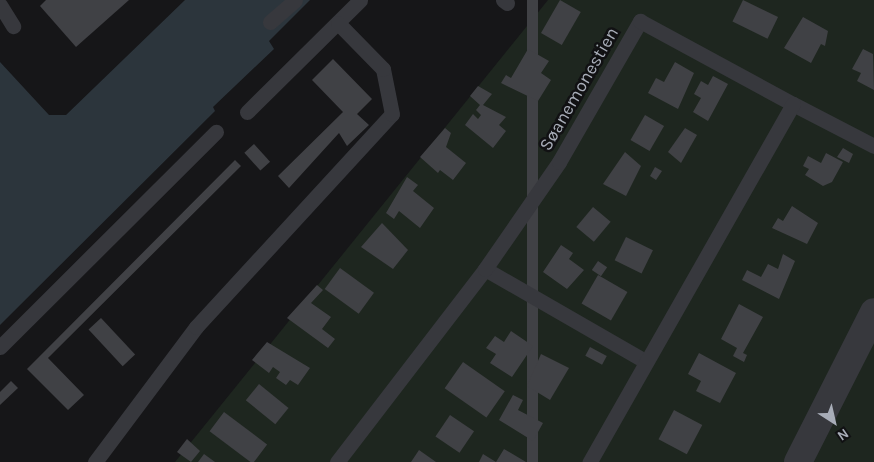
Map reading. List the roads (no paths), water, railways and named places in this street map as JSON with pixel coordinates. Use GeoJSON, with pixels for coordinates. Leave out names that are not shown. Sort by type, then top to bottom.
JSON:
{"type":"FeatureCollection","features":[{"type":"Feature","properties":{"kind":"street"},"geometry":{"type":"LineString","coordinates":[[798,462],[874,312]]}},
{"type":"Feature","properties":{"kind":"lane"},"geometry":{"type":"LineString","coordinates":[[270,22],[295,0]]}},
{"type":"Feature","properties":{"kind":"lane"},"geometry":{"type":"LineString","coordinates":[[247,112],[360,0]]}},
{"type":"Feature","properties":{"kind":"lane"},"geometry":{"type":"LineString","coordinates":[[0,5],[13,26]]}},
{"type":"Feature","properties":{"kind":"lane","name":"Søanemonestien"},"geometry":{"type":"LineString","coordinates":[[337,462],[485,269],[559,162],[640,21],[874,146]]}},
{"type":"Feature","properties":{"kind":"lane"},"geometry":{"type":"LineString","coordinates":[[95,462],[196,327],[392,114],[383,69],[338,23]]}},
{"type":"Feature","properties":{"kind":"lane"},"geometry":{"type":"LineString","coordinates":[[590,462],[793,104]]}},
{"type":"Feature","properties":{"kind":"lane"},"geometry":{"type":"LineString","coordinates":[[0,347],[216,132]]}},
{"type":"Feature","properties":{"kind":"lane"},"geometry":{"type":"LineString","coordinates":[[485,269],[645,362]]}}]}
